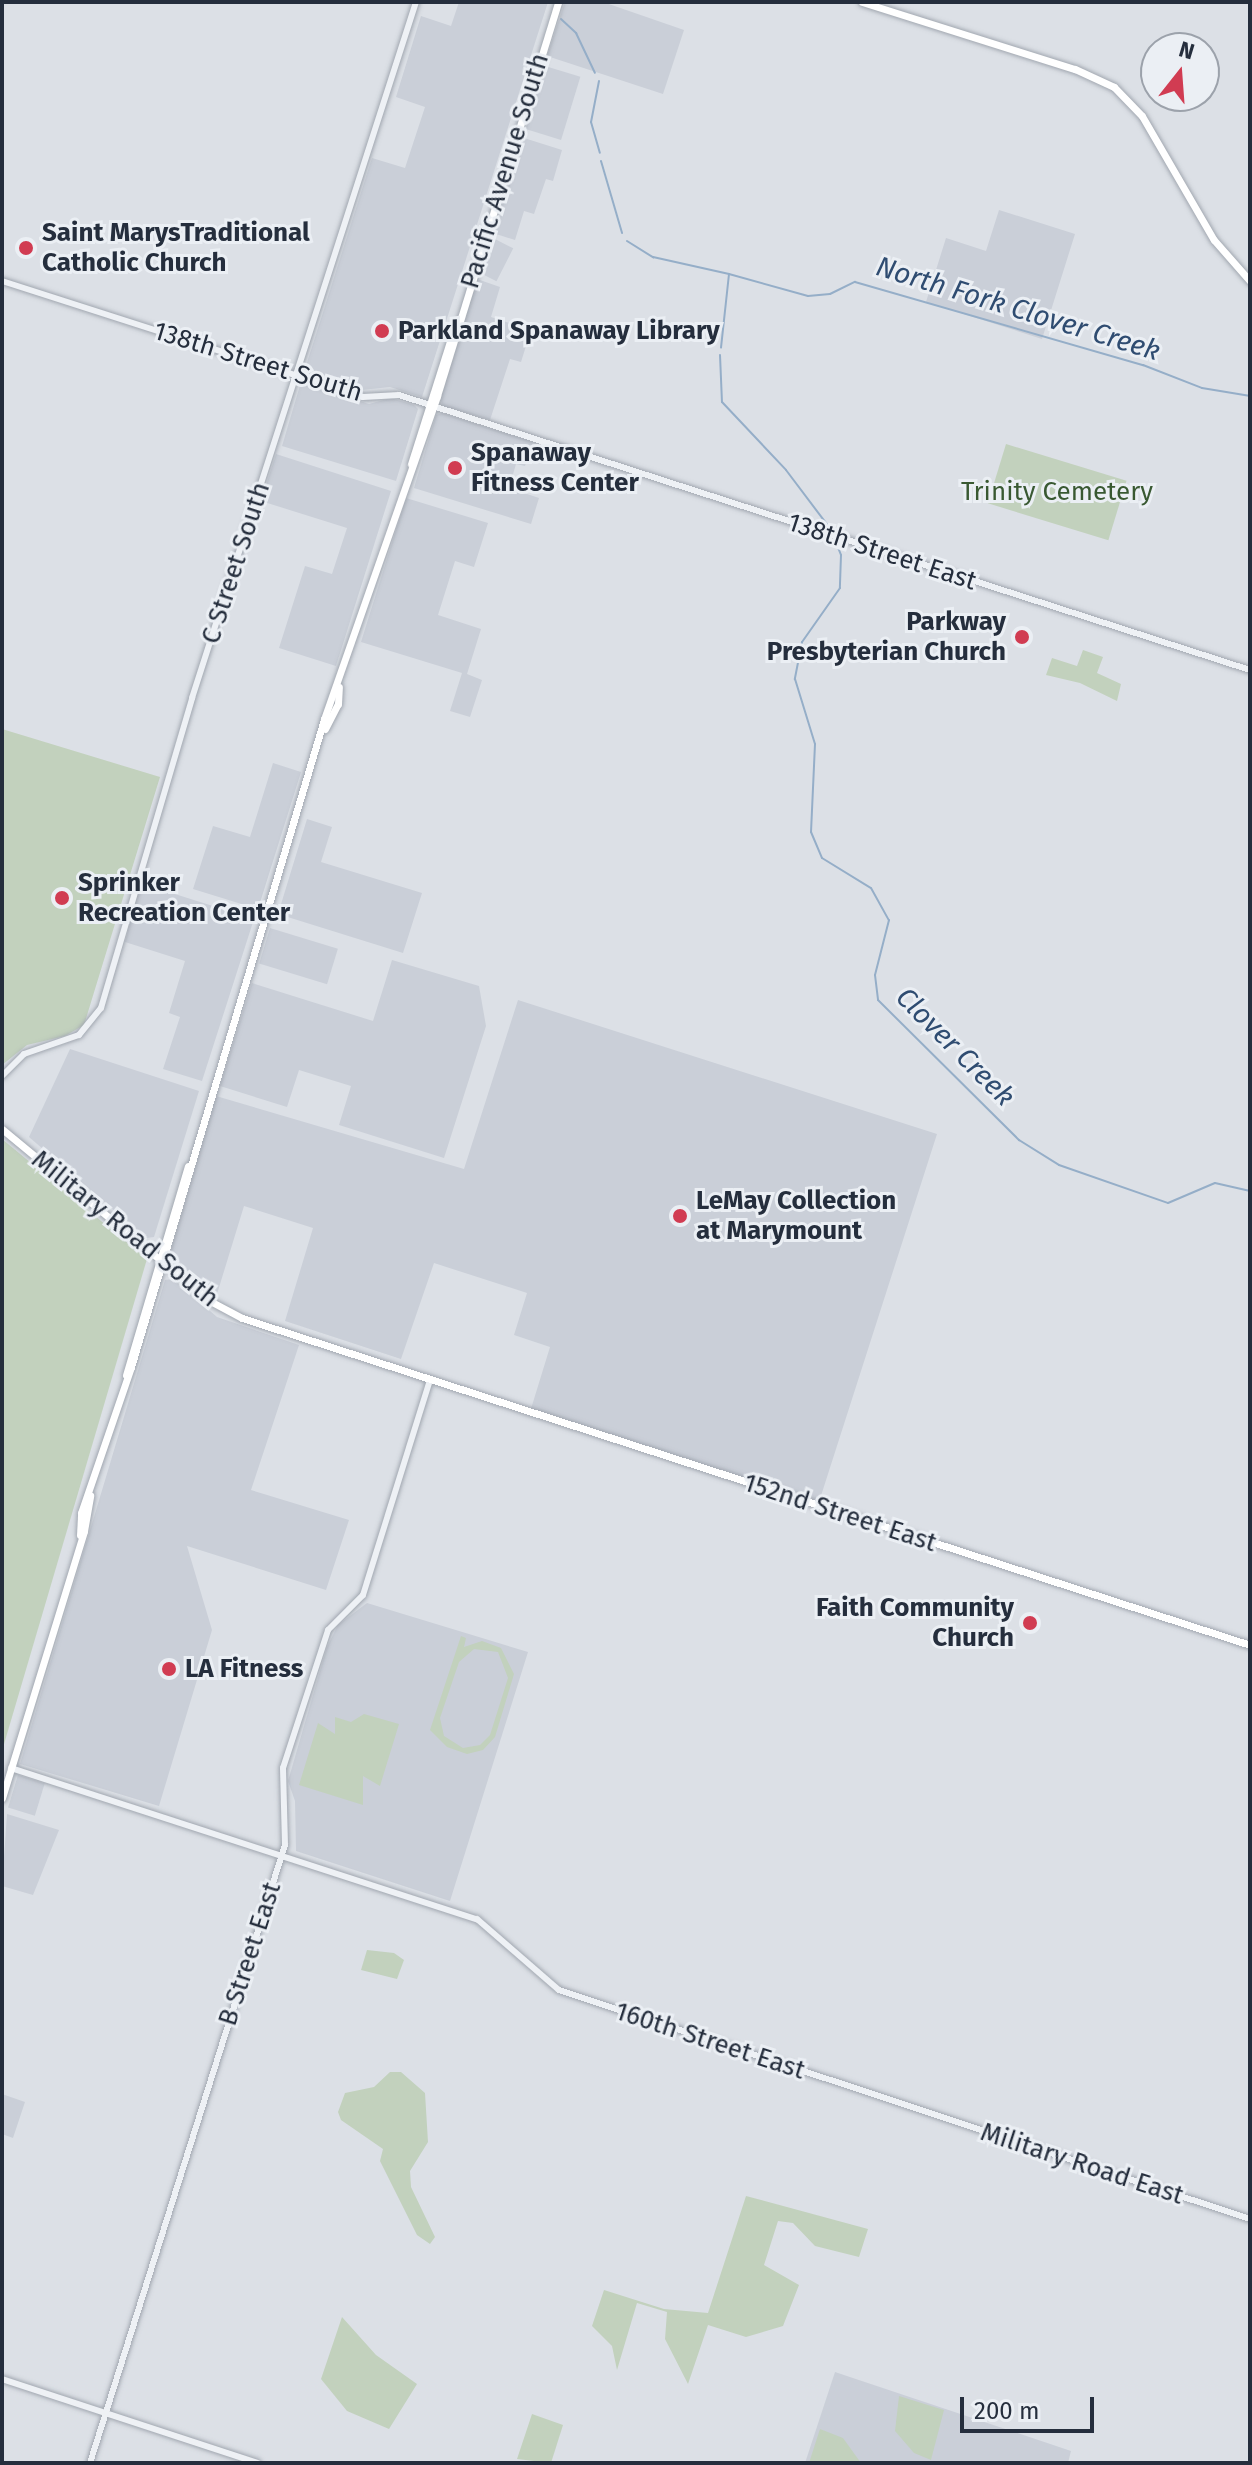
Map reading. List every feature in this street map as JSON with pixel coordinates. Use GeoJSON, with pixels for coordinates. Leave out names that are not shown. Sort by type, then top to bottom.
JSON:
{"type":"FeatureCollection","features":[{"type":"Feature","properties":{"kind":"main road","name":"Pacific Avenue South"},"geometry":{"type":"LineString","coordinates":[[2,1798],[80,1535],[77,1528],[90,1496],[159,1259],[558,2]]}},
{"type":"Feature","properties":{"kind":"main road"},"geometry":{"type":"LineString","coordinates":[[862,2],[1098,77],[1142,116],[1214,240],[1250,281]]}},
{"type":"Feature","properties":{"kind":"main road","name":"Military Road South"},"geometry":{"type":"LineString","coordinates":[[2,1129],[227,1311],[430,1380]]}},
{"type":"Feature","properties":{"kind":"main road","name":"152nd Street East"},"geometry":{"type":"LineString","coordinates":[[430,1380],[1250,1645]]}},
{"type":"Feature","properties":{"kind":"street","name":"C Street South"},"geometry":{"type":"LineString","coordinates":[[2,1076],[24,1054],[79,1035],[101,1008],[177,748],[416,2]]}},
{"type":"Feature","properties":{"kind":"street","name":"138th Street South"},"geometry":{"type":"LineString","coordinates":[[2,281],[366,398],[391,393],[560,448]]}},
{"type":"Feature","properties":{"kind":"street","name":"138th Street East"},"geometry":{"type":"LineString","coordinates":[[560,448],[1250,670]]}},
{"type":"Feature","properties":{"kind":"street","name":"B Street East"},"geometry":{"type":"LineString","coordinates":[[90,2463],[282,1856],[288,1831],[280,1789],[283,1768],[328,1630],[363,1595],[430,1380]]}},
{"type":"Feature","properties":{"kind":"street","name":"160th Street East"},"geometry":{"type":"LineString","coordinates":[[11,1768],[467,1915],[499,1933],[559,1990],[915,2109]]}},
{"type":"Feature","properties":{"kind":"street","name":"Military Road East"},"geometry":{"type":"LineString","coordinates":[[915,2109],[1250,2219]]}},
{"type":"Feature","properties":{"kind":"street"},"geometry":{"type":"LineString","coordinates":[[2,2380],[258,2463]]}},
{"type":"Feature","properties":{"kind":"shaded area"},"geometry":{"type":"Polygon","coordinates":[[[459,2],[548,2],[422,397],[390,387],[361,390],[304,372],[372,158],[405,168],[425,107],[396,97],[421,16],[451,26],[459,2]]]}},
{"type":"Feature","properties":{"kind":"shaded area"},"geometry":{"type":"Polygon","coordinates":[[[565,2],[603,2],[684,30],[663,94],[547,56],[565,2]]]}},
{"type":"Feature","properties":{"kind":"shaded area"},"geometry":{"type":"Polygon","coordinates":[[[545,66],[580,77],[561,140],[526,129],[545,66]]]}},
{"type":"Feature","properties":{"kind":"shaded area"},"geometry":{"type":"Polygon","coordinates":[[[524,138],[562,150],[553,181],[546,179],[534,214],[524,211],[515,240],[493,233],[524,138]]]}},
{"type":"Feature","properties":{"kind":"shaded area"},"geometry":{"type":"Polygon","coordinates":[[[999,210],[1075,234],[1042,339],[926,302],[946,238],[986,251],[999,210]]]}},
{"type":"Feature","properties":{"kind":"shaded area"},"geometry":{"type":"Polygon","coordinates":[[[491,237],[513,248],[496,281],[474,270],[491,237]]]}},
{"type":"Feature","properties":{"kind":"shaded area"},"geometry":{"type":"Polygon","coordinates":[[[477,279],[500,287],[491,317],[531,330],[521,362],[510,359],[490,420],[443,406],[439,396],[477,279]]]}},
{"type":"Feature","properties":{"kind":"shaded area"},"geometry":{"type":"Polygon","coordinates":[[[301,382],[369,404],[391,398],[418,409],[396,481],[282,446],[301,382]]]}},
{"type":"Feature","properties":{"kind":"shaded area"},"geometry":{"type":"Polygon","coordinates":[[[442,413],[533,442],[525,466],[516,464],[509,488],[539,498],[531,524],[414,488],[436,415],[442,413]]]}},
{"type":"Feature","properties":{"kind":"shaded area"},"geometry":{"type":"Polygon","coordinates":[[[276,454],[391,491],[336,666],[279,648],[305,566],[332,574],[347,528],[261,501],[276,454]]]}},
{"type":"Feature","properties":{"kind":"shaded area"},"geometry":{"type":"Polygon","coordinates":[[[406,498],[488,523],[474,567],[455,561],[438,615],[481,629],[467,674],[482,680],[470,717],[450,711],[462,673],[361,642],[406,498]]]}},
{"type":"Feature","properties":{"kind":"shaded area"},"geometry":{"type":"Polygon","coordinates":[[[273,763],[301,772],[258,909],[193,889],[213,826],[250,837],[273,763]]]}},
{"type":"Feature","properties":{"kind":"shaded area"},"geometry":{"type":"Polygon","coordinates":[[[307,819],[332,827],[321,862],[422,893],[403,953],[278,914],[307,819]]]}},
{"type":"Feature","properties":{"kind":"shaded area"},"geometry":{"type":"Polygon","coordinates":[[[140,883],[254,919],[202,1081],[163,1069],[180,1017],[169,1013],[185,961],[125,942],[140,883]]]}},
{"type":"Feature","properties":{"kind":"shaded area"},"geometry":{"type":"Polygon","coordinates":[[[270,928],[338,949],[327,984],[259,963],[270,928]]]}},
{"type":"Feature","properties":{"kind":"shaded area"},"geometry":{"type":"Polygon","coordinates":[[[392,960],[479,986],[486,1026],[444,1158],[339,1125],[351,1086],[299,1070],[287,1107],[220,1086],[252,983],[373,1021],[392,960]]]}},
{"type":"Feature","properties":{"kind":"shaded area","name":"LeMay Collection at Marymount"},"geometry":{"type":"Polygon","coordinates":[[[518,1000],[937,1134],[819,1502],[530,1412],[550,1347],[514,1335],[527,1293],[434,1263],[401,1359],[285,1321],[313,1228],[244,1206],[217,1294],[172,1259],[170,1253],[216,1096],[464,1169],[518,1000]]]}},
{"type":"Feature","properties":{"kind":"shaded area"},"geometry":{"type":"Polygon","coordinates":[[[70,1049],[199,1091],[154,1237],[146,1238],[29,1137],[70,1049]]]}},
{"type":"Feature","properties":{"kind":"shaded area"},"geometry":{"type":"Polygon","coordinates":[[[173,1279],[217,1317],[299,1345],[251,1490],[349,1520],[326,1590],[187,1546],[212,1630],[159,1806],[20,1764],[165,1280],[173,1279]]]}},
{"type":"Feature","properties":{"kind":"shaded area"},"geometry":{"type":"Polygon","coordinates":[[[367,1603],[528,1652],[450,1901],[296,1851],[295,1801],[288,1781],[327,1647],[338,1625],[367,1603]]]}},
{"type":"Feature","properties":{"kind":"shaded area"},"geometry":{"type":"Polygon","coordinates":[[[18,1775],[45,1783],[35,1816],[8,1808],[18,1775]]]}},
{"type":"Feature","properties":{"kind":"shaded area"},"geometry":{"type":"Polygon","coordinates":[[[7,1814],[59,1830],[33,1895],[2,1886],[7,1814]]]}},
{"type":"Feature","properties":{"kind":"shaded area"},"geometry":{"type":"Polygon","coordinates":[[[2,2094],[25,2102],[13,2138],[2,2134],[2,2094]]]}},
{"type":"Feature","properties":{"kind":"shaded area"},"geometry":{"type":"Polygon","coordinates":[[[835,2372],[1071,2451],[1068,2463],[805,2463],[835,2372]]]}},
{"type":"Feature","properties":{"kind":"green space","name":"Trinity Cemetery"},"geometry":{"type":"Polygon","coordinates":[[[1006,444],[1126,481],[1108,540],[988,503],[1006,444]]]}},
{"type":"Feature","properties":{"kind":"green space"},"geometry":{"type":"Polygon","coordinates":[[[1083,650],[1103,657],[1097,673],[1121,684],[1117,701],[1080,683],[1046,675],[1052,658],[1077,666],[1083,650]]]}},
{"type":"Feature","properties":{"kind":"green space","name":"Sprinker Recreation Center"},"geometry":{"type":"Polygon","coordinates":[[[2,729],[160,777],[84,1025],[65,1036],[27,1045],[2,1065],[2,729]]]}},
{"type":"Feature","properties":{"kind":"green space"},"geometry":{"type":"Polygon","coordinates":[[[2,1139],[147,1259],[2,1751],[2,1139]]]}},
{"type":"Feature","properties":{"kind":"green space"},"geometry":{"type":"Polygon","coordinates":[[[461,1636],[466,1638],[464,1647],[482,1641],[501,1648],[514,1674],[495,1737],[483,1750],[467,1754],[447,1747],[430,1730],[461,1636]],[[474,1649],[459,1662],[440,1718],[444,1736],[463,1748],[480,1745],[490,1735],[508,1678],[498,1652],[474,1649]]]}},
{"type":"Feature","properties":{"kind":"green space"},"geometry":{"type":"Polygon","coordinates":[[[364,1714],[399,1724],[380,1786],[363,1776],[363,1805],[299,1785],[318,1723],[335,1734],[335,1717],[351,1722],[364,1714]]]}},
{"type":"Feature","properties":{"kind":"green space"},"geometry":{"type":"Polygon","coordinates":[[[367,1950],[394,1953],[404,1960],[397,1979],[361,1970],[367,1950]]]}},
{"type":"Feature","properties":{"kind":"green space"},"geometry":{"type":"Polygon","coordinates":[[[390,2072],[401,2072],[425,2093],[428,2142],[410,2171],[411,2187],[435,2237],[430,2244],[417,2235],[380,2161],[383,2149],[341,2120],[338,2112],[345,2093],[374,2087],[390,2072]]]}},
{"type":"Feature","properties":{"kind":"green space"},"geometry":{"type":"Polygon","coordinates":[[[746,2196],[868,2229],[859,2257],[815,2246],[793,2223],[778,2221],[764,2265],[799,2285],[783,2326],[746,2337],[708,2325],[688,2384],[665,2339],[667,2312],[637,2303],[617,2370],[612,2346],[592,2326],[604,2290],[664,2309],[708,2313],[746,2196]]]}},
{"type":"Feature","properties":{"kind":"green space"},"geometry":{"type":"Polygon","coordinates":[[[342,2317],[376,2355],[417,2384],[389,2429],[347,2411],[321,2379],[342,2317]]]}},
{"type":"Feature","properties":{"kind":"green space"},"geometry":{"type":"Polygon","coordinates":[[[899,2396],[944,2410],[931,2460],[914,2453],[895,2431],[899,2396]]]}},
{"type":"Feature","properties":{"kind":"green space"},"geometry":{"type":"Polygon","coordinates":[[[532,2414],[563,2425],[551,2463],[517,2459],[532,2414]]]}},
{"type":"Feature","properties":{"kind":"green space"},"geometry":{"type":"Polygon","coordinates":[[[820,2429],[843,2438],[861,2463],[809,2463],[820,2429]]]}},
{"type":"Feature","properties":{"kind":"waterway","name":"Clover Creek"},"geometry":{"type":"LineString","coordinates":[[561,19],[576,33],[595,73]]}},
{"type":"Feature","properties":{"kind":"waterway","name":"Clover Creek"},"geometry":{"type":"LineString","coordinates":[[599,81],[591,122],[600,153]]}},
{"type":"Feature","properties":{"kind":"waterway","name":"Clover Creek"},"geometry":{"type":"LineString","coordinates":[[601,161],[622,233]]}},
{"type":"Feature","properties":{"kind":"waterway","name":"Clover Creek"},"geometry":{"type":"LineString","coordinates":[[627,241],[653,257],[729,274],[721,348]]}},
{"type":"Feature","properties":{"kind":"waterway","name":"North Fork Clover Creek"},"geometry":{"type":"LineString","coordinates":[[729,274],[808,296],[830,294],[855,282],[1143,365],[1202,388],[1250,396]]}},
{"type":"Feature","properties":{"kind":"waterway","name":"Clover Creek"},"geometry":{"type":"LineString","coordinates":[[720,355],[722,402],[786,470],[832,531]]}},
{"type":"Feature","properties":{"kind":"waterway","name":"Clover Creek"},"geometry":{"type":"LineString","coordinates":[[835,540],[841,555],[840,588],[802,642],[795,679],[815,744],[811,832],[822,858],[871,888],[889,920],[875,975],[878,1000],[1019,1140],[1059,1165],[1168,1203],[1215,1183],[1250,1191]]}},
{"type":"Feature","properties":{"kind":"place","name":"Saint MarysTraditional Catholic Church"},"geometry":{"type":"Point","coordinates":[26,248]}},
{"type":"Feature","properties":{"kind":"place","name":"Parkland Spanaway Library"},"geometry":{"type":"Point","coordinates":[382,331]}},
{"type":"Feature","properties":{"kind":"place","name":"Spanaway Fitness Center"},"geometry":{"type":"Point","coordinates":[455,468]}},
{"type":"Feature","properties":{"kind":"place","name":"Parkway Presbyterian Church"},"geometry":{"type":"Point","coordinates":[1022,637]}},
{"type":"Feature","properties":{"kind":"place","name":"Sprinker Recreation Center"},"geometry":{"type":"Point","coordinates":[62,898]}},
{"type":"Feature","properties":{"kind":"place","name":"LeMay Collection at Marymount"},"geometry":{"type":"Point","coordinates":[680,1216]}},
{"type":"Feature","properties":{"kind":"place","name":"Faith Community Church"},"geometry":{"type":"Point","coordinates":[1030,1623]}},
{"type":"Feature","properties":{"kind":"place","name":"LA Fitness"},"geometry":{"type":"Point","coordinates":[169,1669]}}]}
